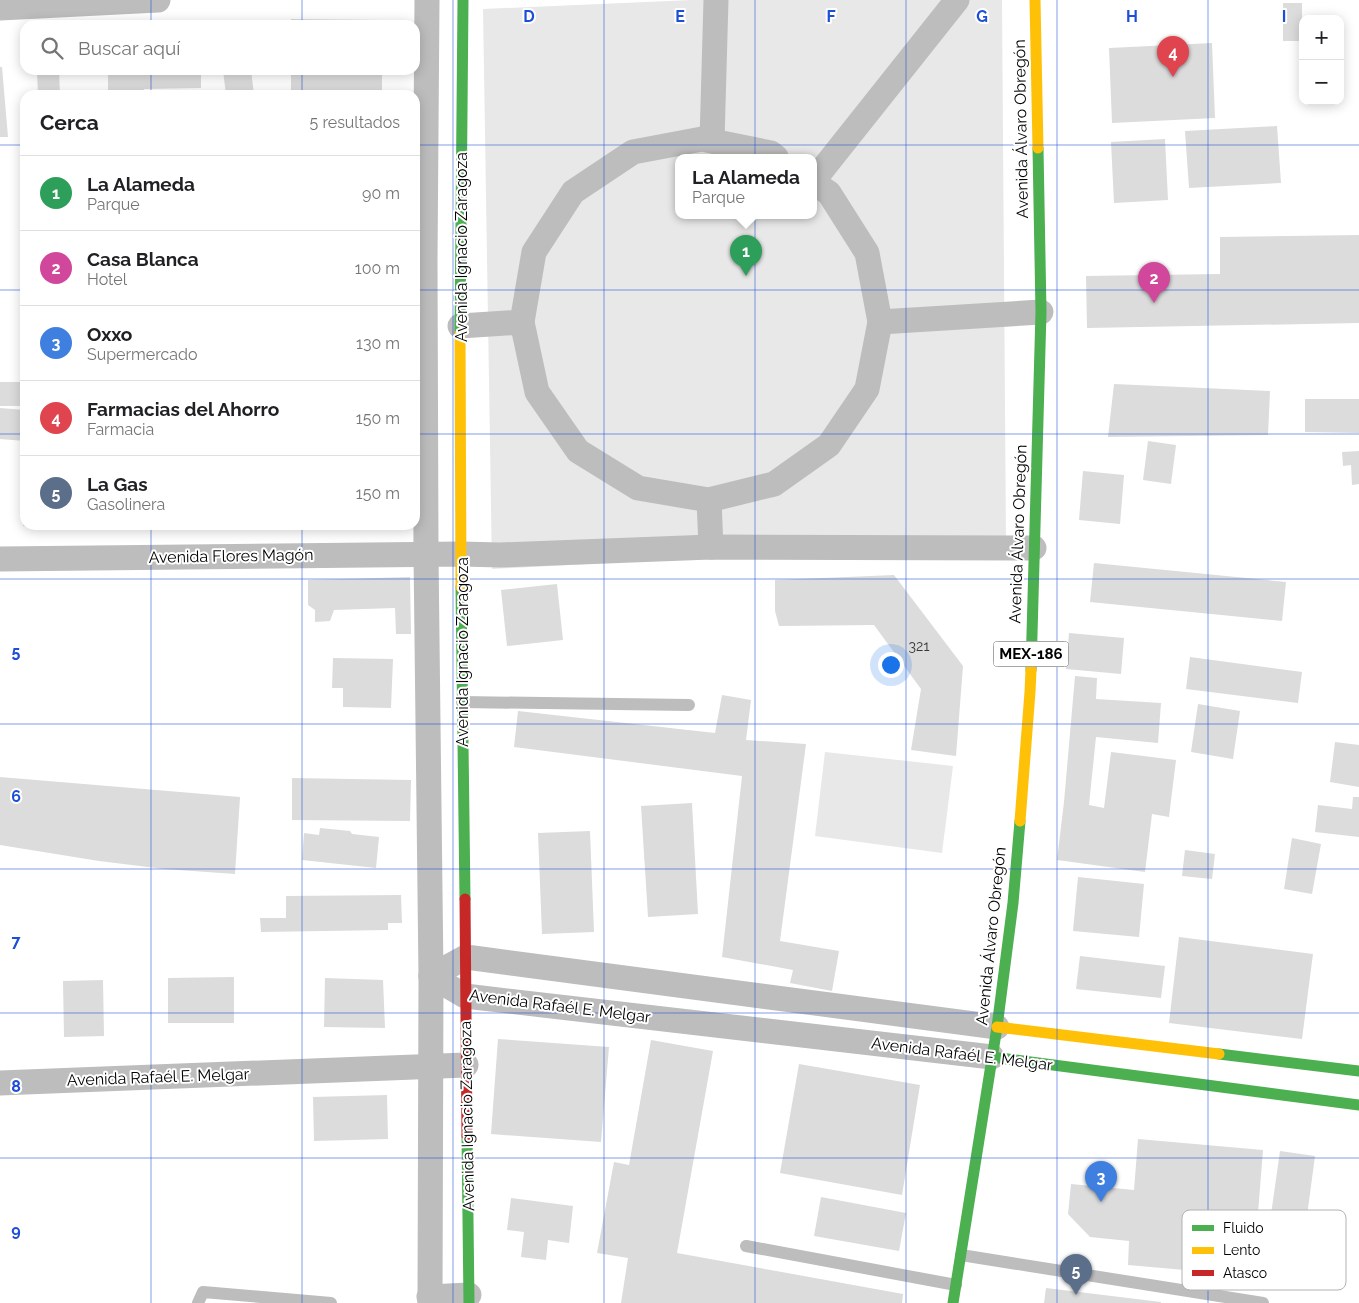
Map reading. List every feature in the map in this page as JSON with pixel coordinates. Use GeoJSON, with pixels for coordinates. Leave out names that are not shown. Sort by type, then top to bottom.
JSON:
{"type":"FeatureCollection","features":[{"type":"Feature","properties":{"kind":"main road","name":"Avenida Ignacio Zaragoza"},"geometry":{"type":"LineString","coordinates":[[463,0],[460,326],[461,554],[469,1299]]}},
{"type":"Feature","properties":{"kind":"main road","name":"Avenida Álvaro Obregón"},"geometry":{"type":"LineString","coordinates":[[953,1303],[997,1027],[1013,903],[1030,692],[1040,312],[1035,0]]}},
{"type":"Feature","properties":{"kind":"main road","name":"Avenida Rafaél E. Melgar"},"geometry":{"type":"LineString","coordinates":[[997,1027],[1359,1071]]}},
{"type":"Feature","properties":{"kind":"main road","name":"Avenida Rafaél E. Melgar"},"geometry":{"type":"LineString","coordinates":[[992,1057],[1359,1105]]}},
{"type":"Feature","properties":{"kind":"street"},"geometry":{"type":"LineString","coordinates":[[0,8],[158,0]]}},
{"type":"Feature","properties":{"kind":"street"},"geometry":{"type":"LineString","coordinates":[[427,0],[420,260],[431,976],[429,1300],[469,1299]]}},
{"type":"Feature","properties":{"kind":"street"},"geometry":{"type":"LineString","coordinates":[[712,141],[716,0]]}},
{"type":"Feature","properties":{"kind":"street"},"geometry":{"type":"LineString","coordinates":[[817,178],[957,0]]}},
{"type":"Feature","properties":{"kind":"street"},"geometry":{"type":"LineString","coordinates":[[772,154],[702,139],[633,152],[573,192],[534,252],[522,322],[537,392],[578,450],[638,488],[709,500],[774,484],[829,445],[867,388],[880,322],[867,253],[829,193],[817,184]]}},
{"type":"Feature","properties":{"kind":"street"},"geometry":{"type":"LineString","coordinates":[[880,322],[1040,312]]}},
{"type":"Feature","properties":{"kind":"street"},"geometry":{"type":"LineString","coordinates":[[460,326],[522,322]]}},
{"type":"Feature","properties":{"kind":"street"},"geometry":{"type":"LineString","coordinates":[[709,500],[711,547]]}},
{"type":"Feature","properties":{"kind":"street","name":"Avenida Flores Magón"},"geometry":{"type":"LineString","coordinates":[[0,559],[426,554],[500,555],[711,547],[1034,548]]}},
{"type":"Feature","properties":{"kind":"street"},"geometry":{"type":"LineString","coordinates":[[427,701],[462,702]]}},
{"type":"Feature","properties":{"kind":"street"},"geometry":{"type":"LineString","coordinates":[[431,976],[466,957]]}},
{"type":"Feature","properties":{"kind":"street","name":"Avenida Rafaél E. Melgar"},"geometry":{"type":"LineString","coordinates":[[466,957],[997,1027]]}},
{"type":"Feature","properties":{"kind":"street","name":"Avenida Rafaél E. Melgar"},"geometry":{"type":"LineString","coordinates":[[431,976],[465,996],[992,1057]]}},
{"type":"Feature","properties":{"kind":"street","name":"Avenida Rafaél E. Melgar"},"geometry":{"type":"LineString","coordinates":[[0,1083],[466,1064]]}},
{"type":"Feature","properties":{"kind":"lane"},"geometry":{"type":"LineString","coordinates":[[462,702],[689,705]]}},
{"type":"Feature","properties":{"kind":"lane"},"geometry":{"type":"LineString","coordinates":[[746,1246],[956,1285]]}},
{"type":"Feature","properties":{"kind":"lane"},"geometry":{"type":"LineString","coordinates":[[961,1255],[1263,1303]]}},
{"type":"Feature","properties":{"kind":"lane"},"geometry":{"type":"LineString","coordinates":[[198,1303],[203,1292],[330,1303]]}},
{"type":"Feature","properties":{"kind":"shaded area"},"geometry":{"type":"Polygon","coordinates":[[[692,0],[1002,0],[1006,542],[492,569],[483,9],[692,0]]]}},
{"type":"Feature","properties":{"kind":"shaded area"},"geometry":{"type":"Polygon","coordinates":[[[825,752],[953,766],[942,853],[815,836],[825,752]]]}},
{"type":"Feature","properties":{"kind":"building"},"geometry":{"type":"Polygon","coordinates":[[[1283,3],[1302,3],[1302,15],[1299,15],[1299,41],[1283,41],[1283,3]]]}},
{"type":"Feature","properties":{"kind":"building"},"geometry":{"type":"Polygon","coordinates":[[[291,19],[383,20],[291,20],[291,19]]]}},
{"type":"Feature","properties":{"kind":"building"},"geometry":{"type":"Polygon","coordinates":[[[1212,43],[1215,118],[1112,123],[1109,48],[1212,43]]]}},
{"type":"Feature","properties":{"kind":"building"},"geometry":{"type":"Polygon","coordinates":[[[0,67],[2,67],[8,137],[0,137],[0,67]]]}},
{"type":"Feature","properties":{"kind":"building"},"geometry":{"type":"Polygon","coordinates":[[[37,75],[59,75],[60,90],[38,90],[37,75]]]}},
{"type":"Feature","properties":{"kind":"building"},"geometry":{"type":"Polygon","coordinates":[[[108,75],[201,75],[201,88],[108,90],[108,75]]]}},
{"type":"Feature","properties":{"kind":"building"},"geometry":{"type":"Polygon","coordinates":[[[224,75],[252,75],[253,90],[225,90],[224,75]]]}},
{"type":"Feature","properties":{"kind":"building"},"geometry":{"type":"Polygon","coordinates":[[[291,75],[382,75],[382,90],[291,90],[291,75]]]}},
{"type":"Feature","properties":{"kind":"building"},"geometry":{"type":"Polygon","coordinates":[[[1277,126],[1281,183],[1189,188],[1185,131],[1277,126]]]}},
{"type":"Feature","properties":{"kind":"building"},"geometry":{"type":"Polygon","coordinates":[[[1165,139],[1168,200],[1114,203],[1111,142],[1165,139]]]}},
{"type":"Feature","properties":{"kind":"building"},"geometry":{"type":"Polygon","coordinates":[[[1359,235],[1359,323],[1087,328],[1086,276],[1220,274],[1220,237],[1359,235]]]}},
{"type":"Feature","properties":{"kind":"building"},"geometry":{"type":"Polygon","coordinates":[[[0,382],[20,382],[20,406],[0,406],[0,382]]]}},
{"type":"Feature","properties":{"kind":"building"},"geometry":{"type":"Polygon","coordinates":[[[1114,384],[1270,391],[1268,435],[1108,437],[1114,384]]]}},
{"type":"Feature","properties":{"kind":"building"},"geometry":{"type":"Polygon","coordinates":[[[1305,399],[1359,399],[1359,433],[1305,432],[1305,399]]]}},
{"type":"Feature","properties":{"kind":"building"},"geometry":{"type":"Polygon","coordinates":[[[0,408],[20,410],[20,441],[0,439],[0,408]]]}},
{"type":"Feature","properties":{"kind":"building"},"geometry":{"type":"Polygon","coordinates":[[[1148,441],[1176,445],[1171,484],[1143,480],[1148,441]]]}},
{"type":"Feature","properties":{"kind":"building"},"geometry":{"type":"Polygon","coordinates":[[[1359,451],[1359,484],[1352,485],[1351,465],[1343,466],[1342,452],[1359,451]]]}},
{"type":"Feature","properties":{"kind":"building"},"geometry":{"type":"Polygon","coordinates":[[[1083,471],[1124,475],[1120,524],[1079,520],[1083,471]]]}},
{"type":"Feature","properties":{"kind":"building"},"geometry":{"type":"Polygon","coordinates":[[[1094,563],[1286,582],[1282,621],[1090,602],[1094,563]]]}},
{"type":"Feature","properties":{"kind":"building"},"geometry":{"type":"Polygon","coordinates":[[[894,575],[963,666],[956,756],[911,750],[921,689],[874,625],[779,626],[775,611],[775,580],[894,575]]]}},
{"type":"Feature","properties":{"kind":"building"},"geometry":{"type":"Polygon","coordinates":[[[410,577],[411,634],[396,634],[395,608],[334,610],[330,621],[315,622],[315,610],[308,605],[308,580],[410,577]]]}},
{"type":"Feature","properties":{"kind":"building"},"geometry":{"type":"Polygon","coordinates":[[[557,584],[563,640],[507,646],[501,590],[557,584]]]}},
{"type":"Feature","properties":{"kind":"building"},"geometry":{"type":"Polygon","coordinates":[[[1069,633],[1124,638],[1121,674],[1066,669],[1069,633]]]}},
{"type":"Feature","properties":{"kind":"building"},"geometry":{"type":"Polygon","coordinates":[[[1190,657],[1302,672],[1298,703],[1186,689],[1190,657]]]}},
{"type":"Feature","properties":{"kind":"building"},"geometry":{"type":"Polygon","coordinates":[[[333,658],[393,659],[391,708],[343,707],[343,688],[332,688],[333,658]]]}},
{"type":"Feature","properties":{"kind":"building"},"geometry":{"type":"Polygon","coordinates":[[[1075,676],[1097,678],[1096,699],[1161,703],[1158,743],[1096,737],[1089,805],[1104,808],[1111,752],[1176,760],[1169,817],[1152,814],[1145,872],[1057,860],[1075,676]]]}},
{"type":"Feature","properties":{"kind":"building"},"geometry":{"type":"Polygon","coordinates":[[[722,695],[751,700],[746,740],[806,744],[780,941],[839,951],[832,991],[790,983],[793,970],[722,957],[742,776],[514,747],[518,711],[715,733],[722,695]]]}},
{"type":"Feature","properties":{"kind":"building"},"geometry":{"type":"Polygon","coordinates":[[[1198,704],[1240,711],[1233,759],[1191,752],[1198,704]]]}},
{"type":"Feature","properties":{"kind":"building"},"geometry":{"type":"Polygon","coordinates":[[[1335,742],[1359,745],[1359,787],[1330,782],[1335,742]]]}},
{"type":"Feature","properties":{"kind":"building"},"geometry":{"type":"Polygon","coordinates":[[[0,777],[240,797],[235,874],[164,869],[99,861],[0,845],[0,777]]]}},
{"type":"Feature","properties":{"kind":"building"},"geometry":{"type":"Polygon","coordinates":[[[292,778],[411,780],[410,821],[292,820],[292,778]]]}},
{"type":"Feature","properties":{"kind":"building"},"geometry":{"type":"Polygon","coordinates":[[[1353,797],[1359,797],[1359,837],[1315,832],[1318,805],[1352,809],[1353,797]]]}},
{"type":"Feature","properties":{"kind":"building"},"geometry":{"type":"Polygon","coordinates":[[[692,803],[698,914],[648,917],[641,806],[692,803]]]}},
{"type":"Feature","properties":{"kind":"building"},"geometry":{"type":"Polygon","coordinates":[[[320,828],[350,831],[352,834],[379,837],[376,868],[302,860],[304,833],[319,835],[320,828]]]}},
{"type":"Feature","properties":{"kind":"building"},"geometry":{"type":"Polygon","coordinates":[[[590,831],[594,932],[542,934],[538,833],[590,831]]]}},
{"type":"Feature","properties":{"kind":"building"},"geometry":{"type":"Polygon","coordinates":[[[1292,838],[1321,844],[1312,894],[1284,889],[1292,838]]]}},
{"type":"Feature","properties":{"kind":"building"},"geometry":{"type":"Polygon","coordinates":[[[1185,850],[1215,854],[1212,879],[1182,876],[1185,850]]]}},
{"type":"Feature","properties":{"kind":"building"},"geometry":{"type":"Polygon","coordinates":[[[1078,877],[1144,884],[1139,937],[1073,931],[1078,877]]]}},
{"type":"Feature","properties":{"kind":"building"},"geometry":{"type":"Polygon","coordinates":[[[401,895],[402,923],[388,923],[388,930],[261,932],[260,918],[286,918],[286,896],[401,895]]]}},
{"type":"Feature","properties":{"kind":"building"},"geometry":{"type":"Polygon","coordinates":[[[1179,937],[1313,954],[1302,1039],[1169,1023],[1179,937]]]}},
{"type":"Feature","properties":{"kind":"building"},"geometry":{"type":"Polygon","coordinates":[[[1080,956],[1165,966],[1161,998],[1076,989],[1080,956]]]}},
{"type":"Feature","properties":{"kind":"building"},"geometry":{"type":"Polygon","coordinates":[[[234,977],[234,1023],[168,1023],[168,978],[234,977]]]}},
{"type":"Feature","properties":{"kind":"building"},"geometry":{"type":"Polygon","coordinates":[[[325,978],[383,980],[385,1028],[324,1027],[325,978]]]}},
{"type":"Feature","properties":{"kind":"building"},"geometry":{"type":"Polygon","coordinates":[[[103,980],[104,1036],[64,1037],[63,981],[103,980]]]}},
{"type":"Feature","properties":{"kind":"building"},"geometry":{"type":"Polygon","coordinates":[[[498,1039],[609,1047],[601,1142],[491,1134],[498,1039]]]}},
{"type":"Feature","properties":{"kind":"building"},"geometry":{"type":"Polygon","coordinates":[[[651,1040],[713,1051],[677,1253],[903,1294],[902,1303],[621,1303],[628,1258],[597,1253],[614,1162],[629,1165],[651,1040]]]}},
{"type":"Feature","properties":{"kind":"building"},"geometry":{"type":"Polygon","coordinates":[[[799,1064],[920,1085],[902,1195],[780,1173],[799,1064]]]}},
{"type":"Feature","properties":{"kind":"building"},"geometry":{"type":"Polygon","coordinates":[[[387,1095],[388,1139],[314,1141],[313,1097],[387,1095]]]}},
{"type":"Feature","properties":{"kind":"building"},"geometry":{"type":"Polygon","coordinates":[[[1138,1139],[1263,1150],[1258,1210],[1182,1210],[1182,1270],[1128,1265],[1129,1241],[1090,1237],[1068,1214],[1071,1184],[1134,1190],[1138,1139]]]}},
{"type":"Feature","properties":{"kind":"building"},"geometry":{"type":"Polygon","coordinates":[[[1280,1151],[1315,1156],[1308,1210],[1272,1210],[1280,1151]]]}},
{"type":"Feature","properties":{"kind":"building"},"geometry":{"type":"Polygon","coordinates":[[[821,1197],[906,1213],[899,1251],[814,1236],[821,1197]]]}},
{"type":"Feature","properties":{"kind":"building"},"geometry":{"type":"Polygon","coordinates":[[[511,1198],[573,1206],[569,1243],[548,1240],[546,1260],[521,1257],[524,1232],[507,1230],[511,1198]]]}},
{"type":"Feature","properties":{"kind":"building"},"geometry":{"type":"Polygon","coordinates":[[[1046,1288],[1161,1302],[1161,1303],[1044,1303],[1046,1288]]]}},
{"type":"Feature","properties":{"kind":"traffic: fast"},"geometry":{"type":"LineString","coordinates":[[460,334],[463,0]]}},
{"type":"Feature","properties":{"kind":"traffic: fast"},"geometry":{"type":"LineString","coordinates":[[1031,670],[1041,312],[1038,148]]}},
{"type":"Feature","properties":{"kind":"traffic: fast"},"geometry":{"type":"LineString","coordinates":[[461,587],[465,899]]}},
{"type":"Feature","properties":{"kind":"traffic: fast"},"geometry":{"type":"LineString","coordinates":[[953,1303],[997,1027],[1013,903],[1020,821]]}},
{"type":"Feature","properties":{"kind":"traffic: fast"},"geometry":{"type":"LineString","coordinates":[[1219,1054],[1359,1071]]}},
{"type":"Feature","properties":{"kind":"traffic: fast"},"geometry":{"type":"LineString","coordinates":[[992,1057],[1359,1105]]}},
{"type":"Feature","properties":{"kind":"traffic: fast"},"geometry":{"type":"LineString","coordinates":[[467,1136],[469,1303]]}},
{"type":"Feature","properties":{"kind":"traffic: slow"},"geometry":{"type":"LineString","coordinates":[[1035,0],[1038,148]]}},
{"type":"Feature","properties":{"kind":"traffic: slow"},"geometry":{"type":"LineString","coordinates":[[460,334],[461,587]]}},
{"type":"Feature","properties":{"kind":"traffic: slow"},"geometry":{"type":"LineString","coordinates":[[1020,821],[1031,670]]}},
{"type":"Feature","properties":{"kind":"traffic: slow"},"geometry":{"type":"LineString","coordinates":[[997,1027],[1219,1054]]}},
{"type":"Feature","properties":{"kind":"traffic: jam"},"geometry":{"type":"LineString","coordinates":[[465,899],[467,1136]]}},
{"type":"Feature","properties":{"kind":"place","name":"Farmacias del Ahorro"},"geometry":{"type":"Point","coordinates":[1173,77]}},
{"type":"Feature","properties":{"kind":"place","name":"La Alameda"},"geometry":{"type":"Point","coordinates":[746,276]}},
{"type":"Feature","properties":{"kind":"place","name":"Casa Blanca"},"geometry":{"type":"Point","coordinates":[1154,303]}},
{"type":"Feature","properties":{"kind":"place","name":"Oxxo"},"geometry":{"type":"Point","coordinates":[1101,1202]}},
{"type":"Feature","properties":{"kind":"place","name":"La Gas"},"geometry":{"type":"Point","coordinates":[1076,1295]}}]}
